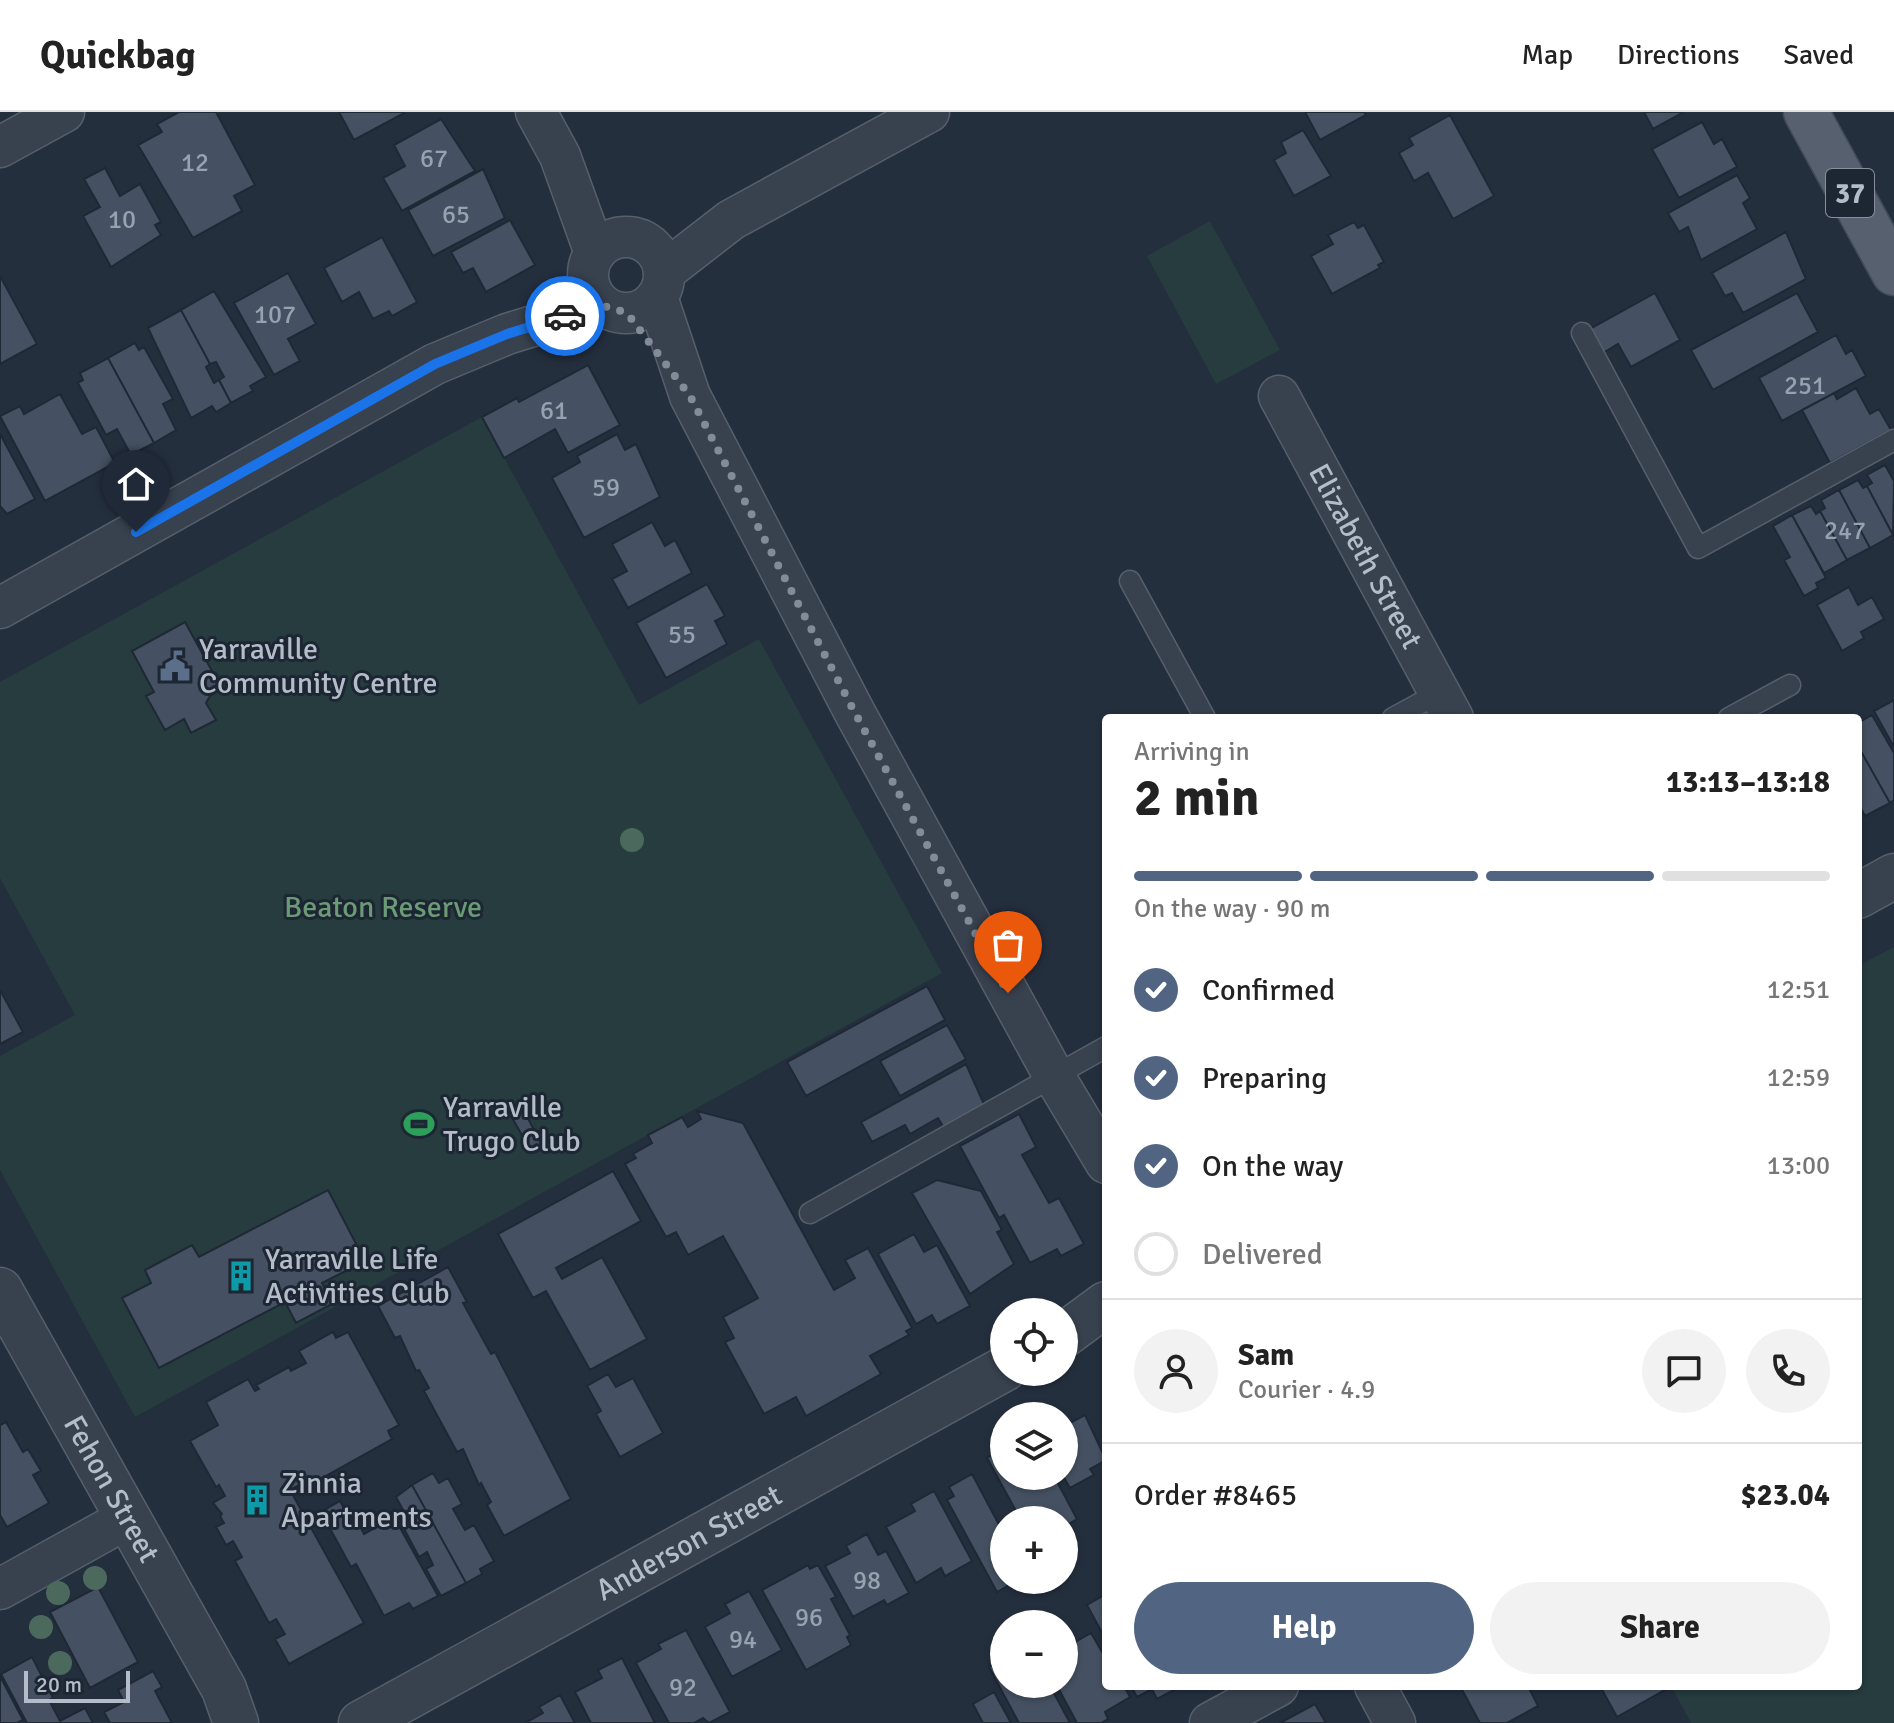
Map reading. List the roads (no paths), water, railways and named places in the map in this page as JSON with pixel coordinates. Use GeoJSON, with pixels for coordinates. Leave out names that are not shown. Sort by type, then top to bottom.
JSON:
{"type":"FeatureCollection","features":[{"type":"Feature","properties":{"kind":"main road","name":"37"},"geometry":{"type":"LineString","coordinates":[[1806,112],[1894,273]]}},
{"type":"Feature","properties":{"kind":"street"},"geometry":{"type":"LineString","coordinates":[[0,147],[64,112]]}},
{"type":"Feature","properties":{"kind":"street"},"geometry":{"type":"LineString","coordinates":[[536,112],[626,275],[855,713],[1054,1076],[1102,1156]]}},
{"type":"Feature","properties":{"kind":"street"},"geometry":{"type":"LineString","coordinates":[[0,608],[435,364],[507,334],[626,275],[929,112]]}},
{"type":"Feature","properties":{"kind":"street","name":"Elizabeth Street"},"geometry":{"type":"LineString","coordinates":[[1279,396],[1446,705]]}},
{"type":"Feature","properties":{"kind":"street"},"geometry":{"type":"LineString","coordinates":[[1862,894],[1894,876]]}},
{"type":"Feature","properties":{"kind":"street","name":"Fehon Street"},"geometry":{"type":"LineString","coordinates":[[0,1290],[230,1706],[260,1723]]}},
{"type":"Feature","properties":{"kind":"street","name":"Anderson Street"},"geometry":{"type":"LineString","coordinates":[[367,1721],[990,1377]]}},
{"type":"Feature","properties":{"kind":"street"},"geometry":{"type":"LineString","coordinates":[[0,1589],[126,1519]]}},
{"type":"Feature","properties":{"kind":"street"},"geometry":{"type":"LineString","coordinates":[[1210,1723],[1271,1690]]}},
{"type":"Feature","properties":{"kind":"street"},"geometry":{"type":"LineString","coordinates":[[1377,1690],[1395,1723]]}},
{"type":"Feature","properties":{"kind":"lane"},"geometry":{"type":"LineString","coordinates":[[1582,333],[1698,548],[1894,440]]}},
{"type":"Feature","properties":{"kind":"lane"},"geometry":{"type":"LineString","coordinates":[[1130,581],[1203,714]]}},
{"type":"Feature","properties":{"kind":"lane"},"geometry":{"type":"LineString","coordinates":[[1736,714],[1790,685]]}},
{"type":"Feature","properties":{"kind":"lane"},"geometry":{"type":"LineString","coordinates":[[1409,714],[1446,705]]}},
{"type":"Feature","properties":{"kind":"lane"},"geometry":{"type":"LineString","coordinates":[[810,1213],[1102,1049]]}},
{"type":"Feature","properties":{"kind":"place","name":"Yarraville Community Centre"},"geometry":{"type":"Point","coordinates":[175,666]}},
{"type":"Feature","properties":{"kind":"place","name":"Yarraville Trugo Club"},"geometry":{"type":"Point","coordinates":[419,1124]}},
{"type":"Feature","properties":{"kind":"place","name":"Yarraville Life Activities Club"},"geometry":{"type":"Point","coordinates":[241,1276]}},
{"type":"Feature","properties":{"kind":"place","name":"Zinnia Apartments"},"geometry":{"type":"Point","coordinates":[257,1500]}},
{"type":"Feature","properties":{"kind":"park label","name":"Beaton Reserve"},"geometry":{"type":"Point","coordinates":[383,907]}}]}
